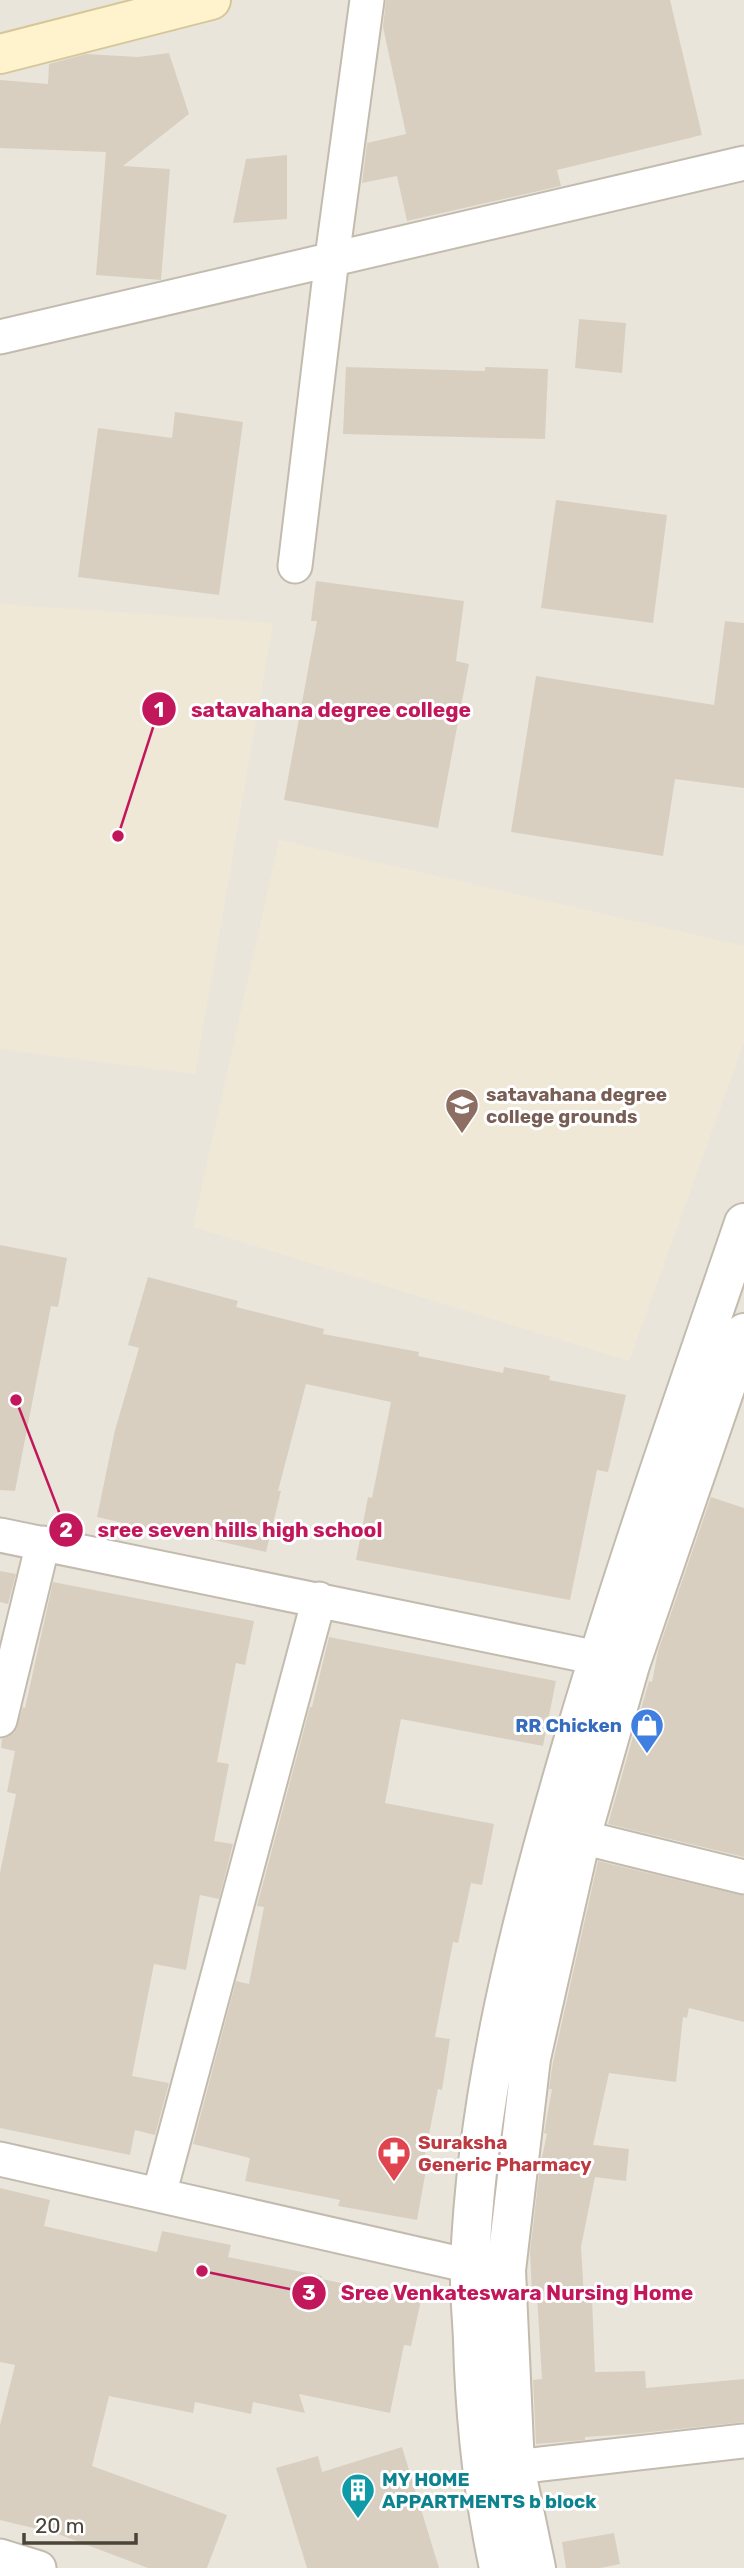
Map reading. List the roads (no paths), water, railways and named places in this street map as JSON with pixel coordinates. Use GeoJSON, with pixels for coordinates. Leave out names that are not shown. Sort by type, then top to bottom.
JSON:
{"type":"FeatureCollection","features":[{"type":"Feature","properties":{"kind":"main road"},"geometry":{"type":"LineString","coordinates":[[0,54],[211,0]]}},
{"type":"Feature","properties":{"kind":"street"},"geometry":{"type":"LineString","coordinates":[[295,566],[332,257],[367,0]]}},
{"type":"Feature","properties":{"kind":"street"},"geometry":{"type":"LineString","coordinates":[[0,337],[332,257],[744,163]]}},
{"type":"Feature","properties":{"kind":"street"},"geometry":{"type":"LineString","coordinates":[[536,2568],[514,2467],[488,2268],[478,2162],[495,2048],[524,1914],[598,1658],[648,1501],[744,1223]]}},
{"type":"Feature","properties":{"kind":"street"},"geometry":{"type":"LineString","coordinates":[[499,2568],[482,2476],[475,2400],[488,2268],[580,1837],[630,1665],[744,1334]]}},
{"type":"Feature","properties":{"kind":"street"},"geometry":{"type":"LineString","coordinates":[[0,1535],[598,1658]]}},
{"type":"Feature","properties":{"kind":"street"},"geometry":{"type":"LineString","coordinates":[[0,1720],[43,1543]]}},
{"type":"Feature","properties":{"kind":"street"},"geometry":{"type":"LineString","coordinates":[[159,2196],[319,1599]]}},
{"type":"Feature","properties":{"kind":"street"},"geometry":{"type":"LineString","coordinates":[[580,1837],[744,1877]]}},
{"type":"Feature","properties":{"kind":"street"},"geometry":{"type":"LineString","coordinates":[[0,2160],[488,2268]]}},
{"type":"Feature","properties":{"kind":"street"},"geometry":{"type":"LineString","coordinates":[[514,2467],[744,2441]]}},
{"type":"Feature","properties":{"kind":"street"},"geometry":{"type":"LineString","coordinates":[[0,2556],[39,2568]]}},
{"type":"Feature","properties":{"kind":"place","name":"satavahana degree college"},"geometry":{"type":"Point","coordinates":[118,836]}},
{"type":"Feature","properties":{"kind":"place","name":"satavahana degree college grounds"},"geometry":{"type":"Point","coordinates":[462,1135]}},
{"type":"Feature","properties":{"kind":"place","name":"sree seven hills high school"},"geometry":{"type":"Point","coordinates":[16,1400]}},
{"type":"Feature","properties":{"kind":"place","name":"RR Chicken"},"geometry":{"type":"Point","coordinates":[647,1755]}},
{"type":"Feature","properties":{"kind":"place","name":"Suraksha Generic Pharmacy"},"geometry":{"type":"Point","coordinates":[394,2183]}},
{"type":"Feature","properties":{"kind":"place","name":"Sree Venkateswara Nursing Home"},"geometry":{"type":"Point","coordinates":[202,2271]}},
{"type":"Feature","properties":{"kind":"place","name":"MY HOME APPARTMENTS b block"},"geometry":{"type":"Point","coordinates":[358,2520]}}]}
